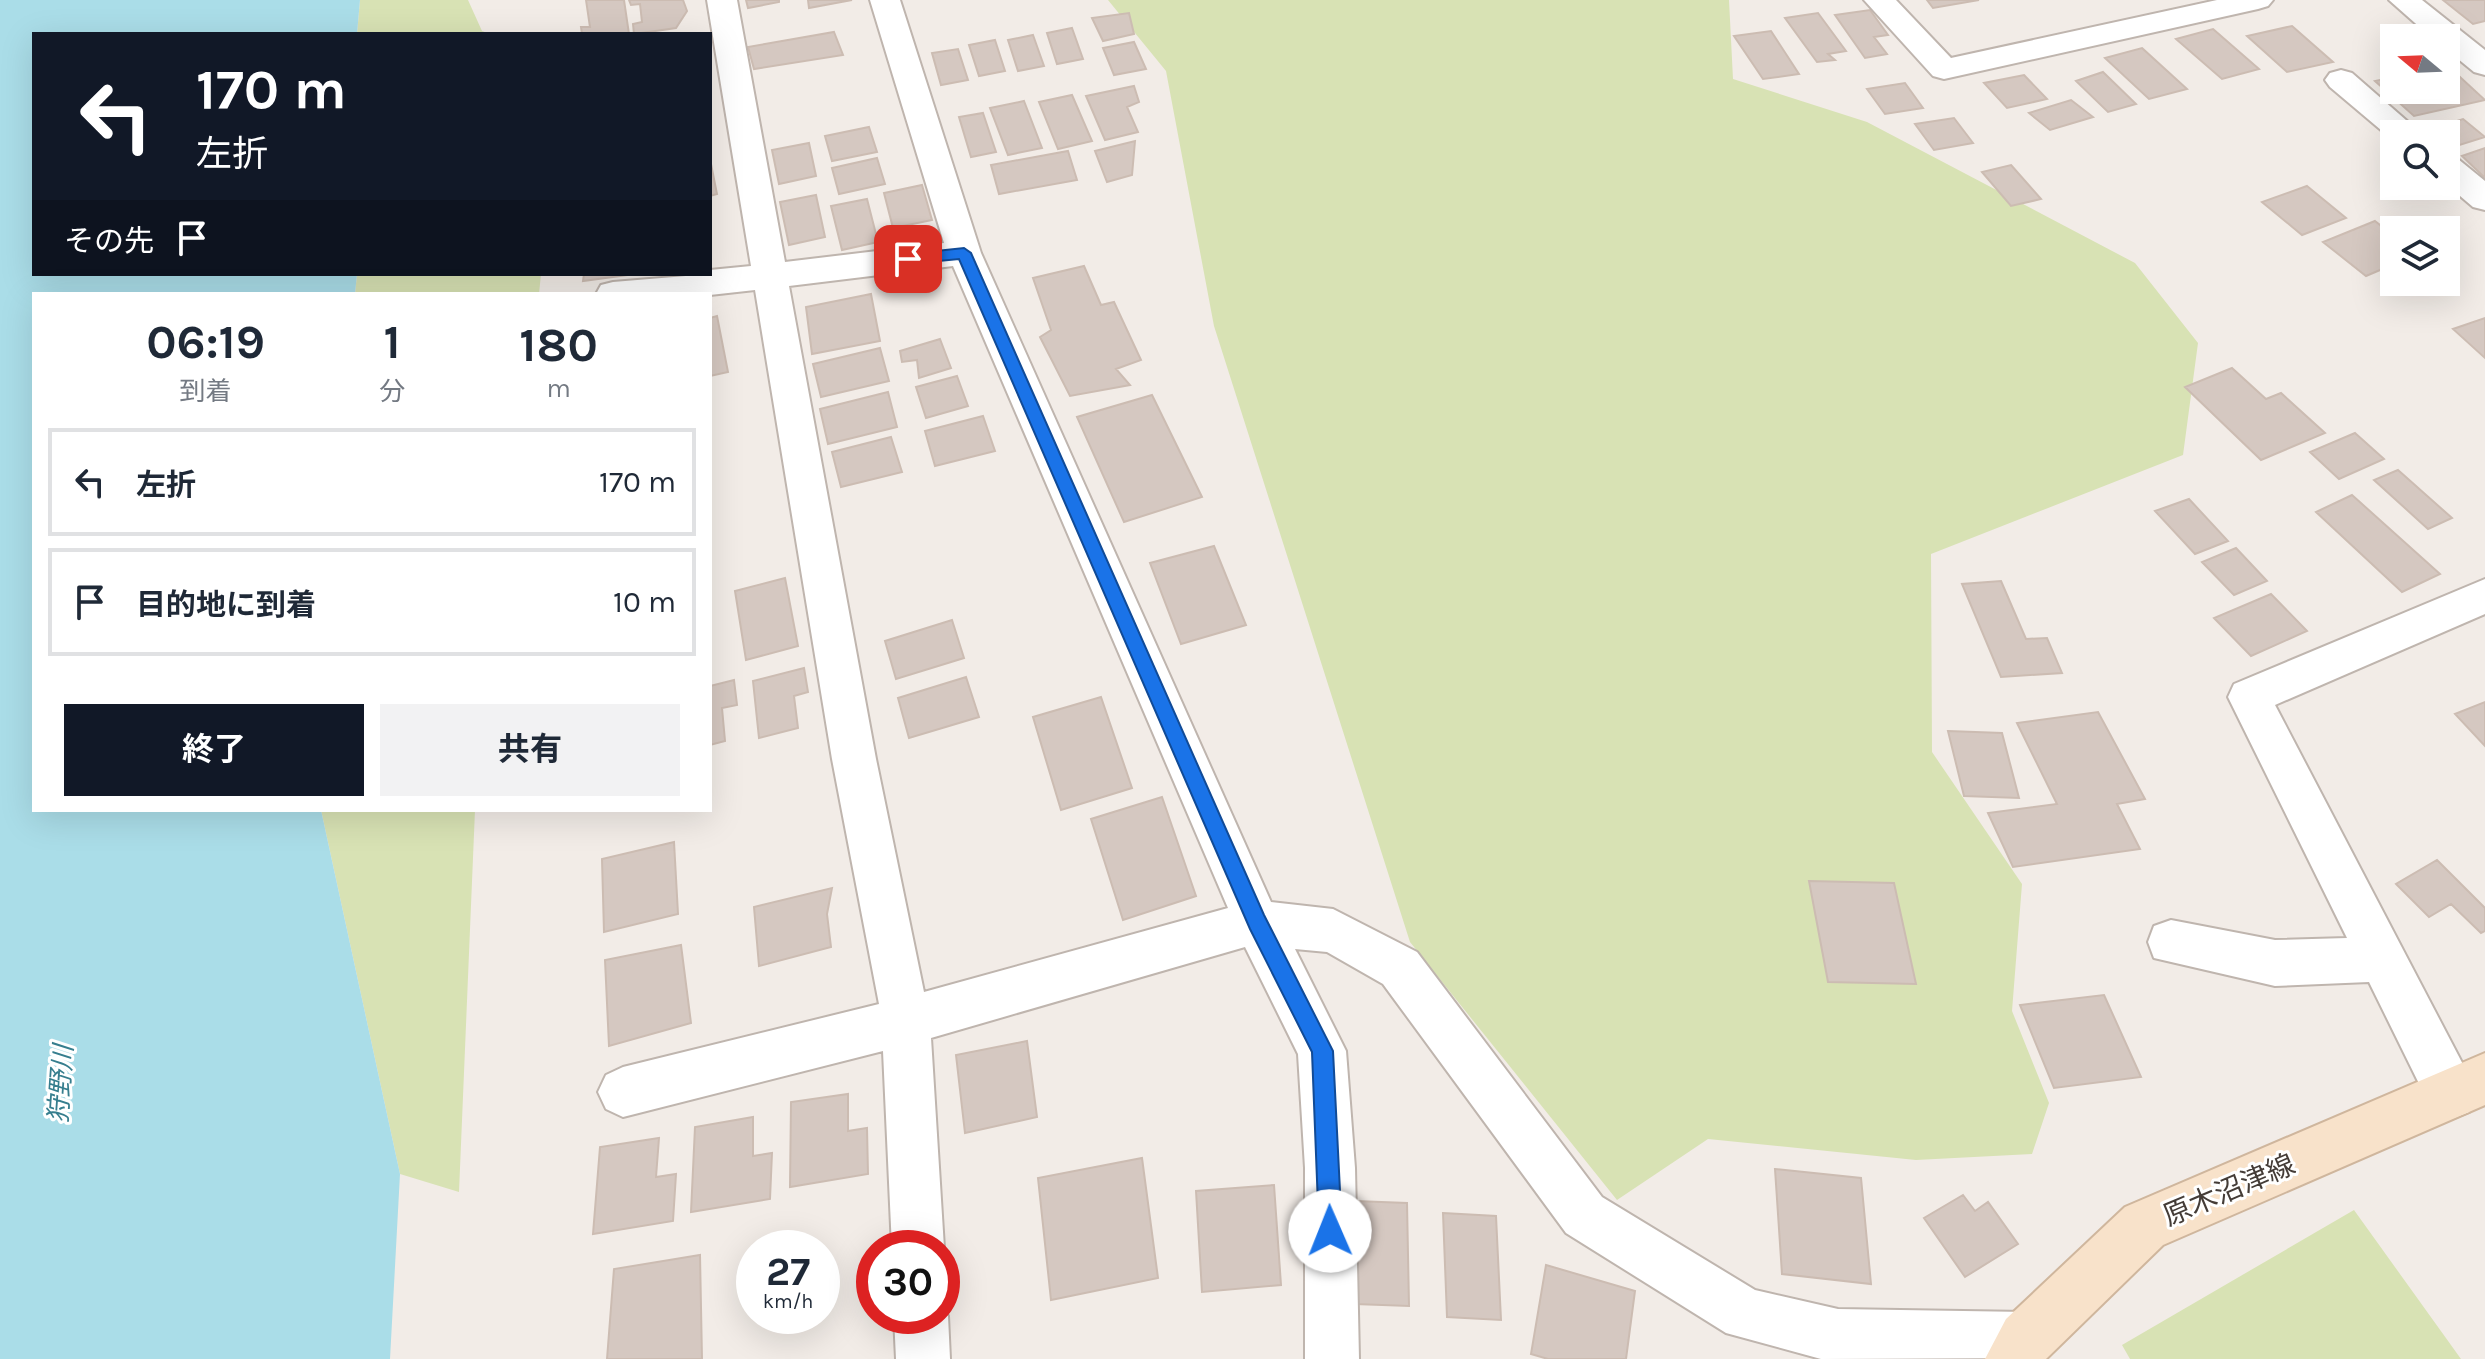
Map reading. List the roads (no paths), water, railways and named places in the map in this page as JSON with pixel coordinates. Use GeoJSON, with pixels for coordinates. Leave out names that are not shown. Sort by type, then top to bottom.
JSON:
{"type":"FeatureCollection","features":[{"type":"Feature","properties":{"kind":"main road","name":"原木沼津線"},"geometry":{"type":"LineString","coordinates":[[2020,1349],[2144,1226],[2468,1087]]}},
{"type":"Feature","properties":{"kind":"street"},"geometry":{"type":"LineString","coordinates":[[722,0],[854,759],[906,1021],[917,1230]]}},
{"type":"Feature","properties":{"kind":"street"},"geometry":{"type":"LineString","coordinates":[[885,0],[964,253],[1257,922],[1322,1051],[1330,1168],[1332,1359]]}},
{"type":"Feature","properties":{"kind":"street"},"geometry":{"type":"LineString","coordinates":[[1879,0],[1944,69],[2147,11],[2258,0]]}},
{"type":"Feature","properties":{"kind":"street"},"geometry":{"type":"LineString","coordinates":[[2404,0],[2485,65]]}},
{"type":"Feature","properties":{"kind":"street"},"geometry":{"type":"LineString","coordinates":[[2341,80],[2389,120]]}},
{"type":"Feature","properties":{"kind":"street"},"geometry":{"type":"LineString","coordinates":[[2460,178],[2485,199]]}},
{"type":"Feature","properties":{"kind":"street"},"geometry":{"type":"LineString","coordinates":[[629,292],[964,253]]}},
{"type":"Feature","properties":{"kind":"street"},"geometry":{"type":"LineString","coordinates":[[2468,1087],[2382,959],[2249,697],[2485,596]]}},
{"type":"Feature","properties":{"kind":"street"},"geometry":{"type":"LineString","coordinates":[[623,1092],[906,1021],[1257,922],[1333,931],[1400,968],[1584,1215],[1745,1314],[1838,1336],[2020,1349]]}},
{"type":"Feature","properties":{"kind":"street"},"geometry":{"type":"LineString","coordinates":[[2171,942],[2275,963],[2382,959]]}},
{"type":"Feature","properties":{"kind":"street"},"geometry":{"type":"LineString","coordinates":[[922,1334],[923,1359]]}},
{"type":"Feature","properties":{"kind":"water","name":"狩野川"},"geometry":{"type":"Polygon","coordinates":[[[0,0],[360,0],[357,32],[32,32],[32,276],[357,276],[355,292],[32,292],[32,812],[321,812],[400,1174],[390,1359],[0,1359],[0,0]]]}}]}
